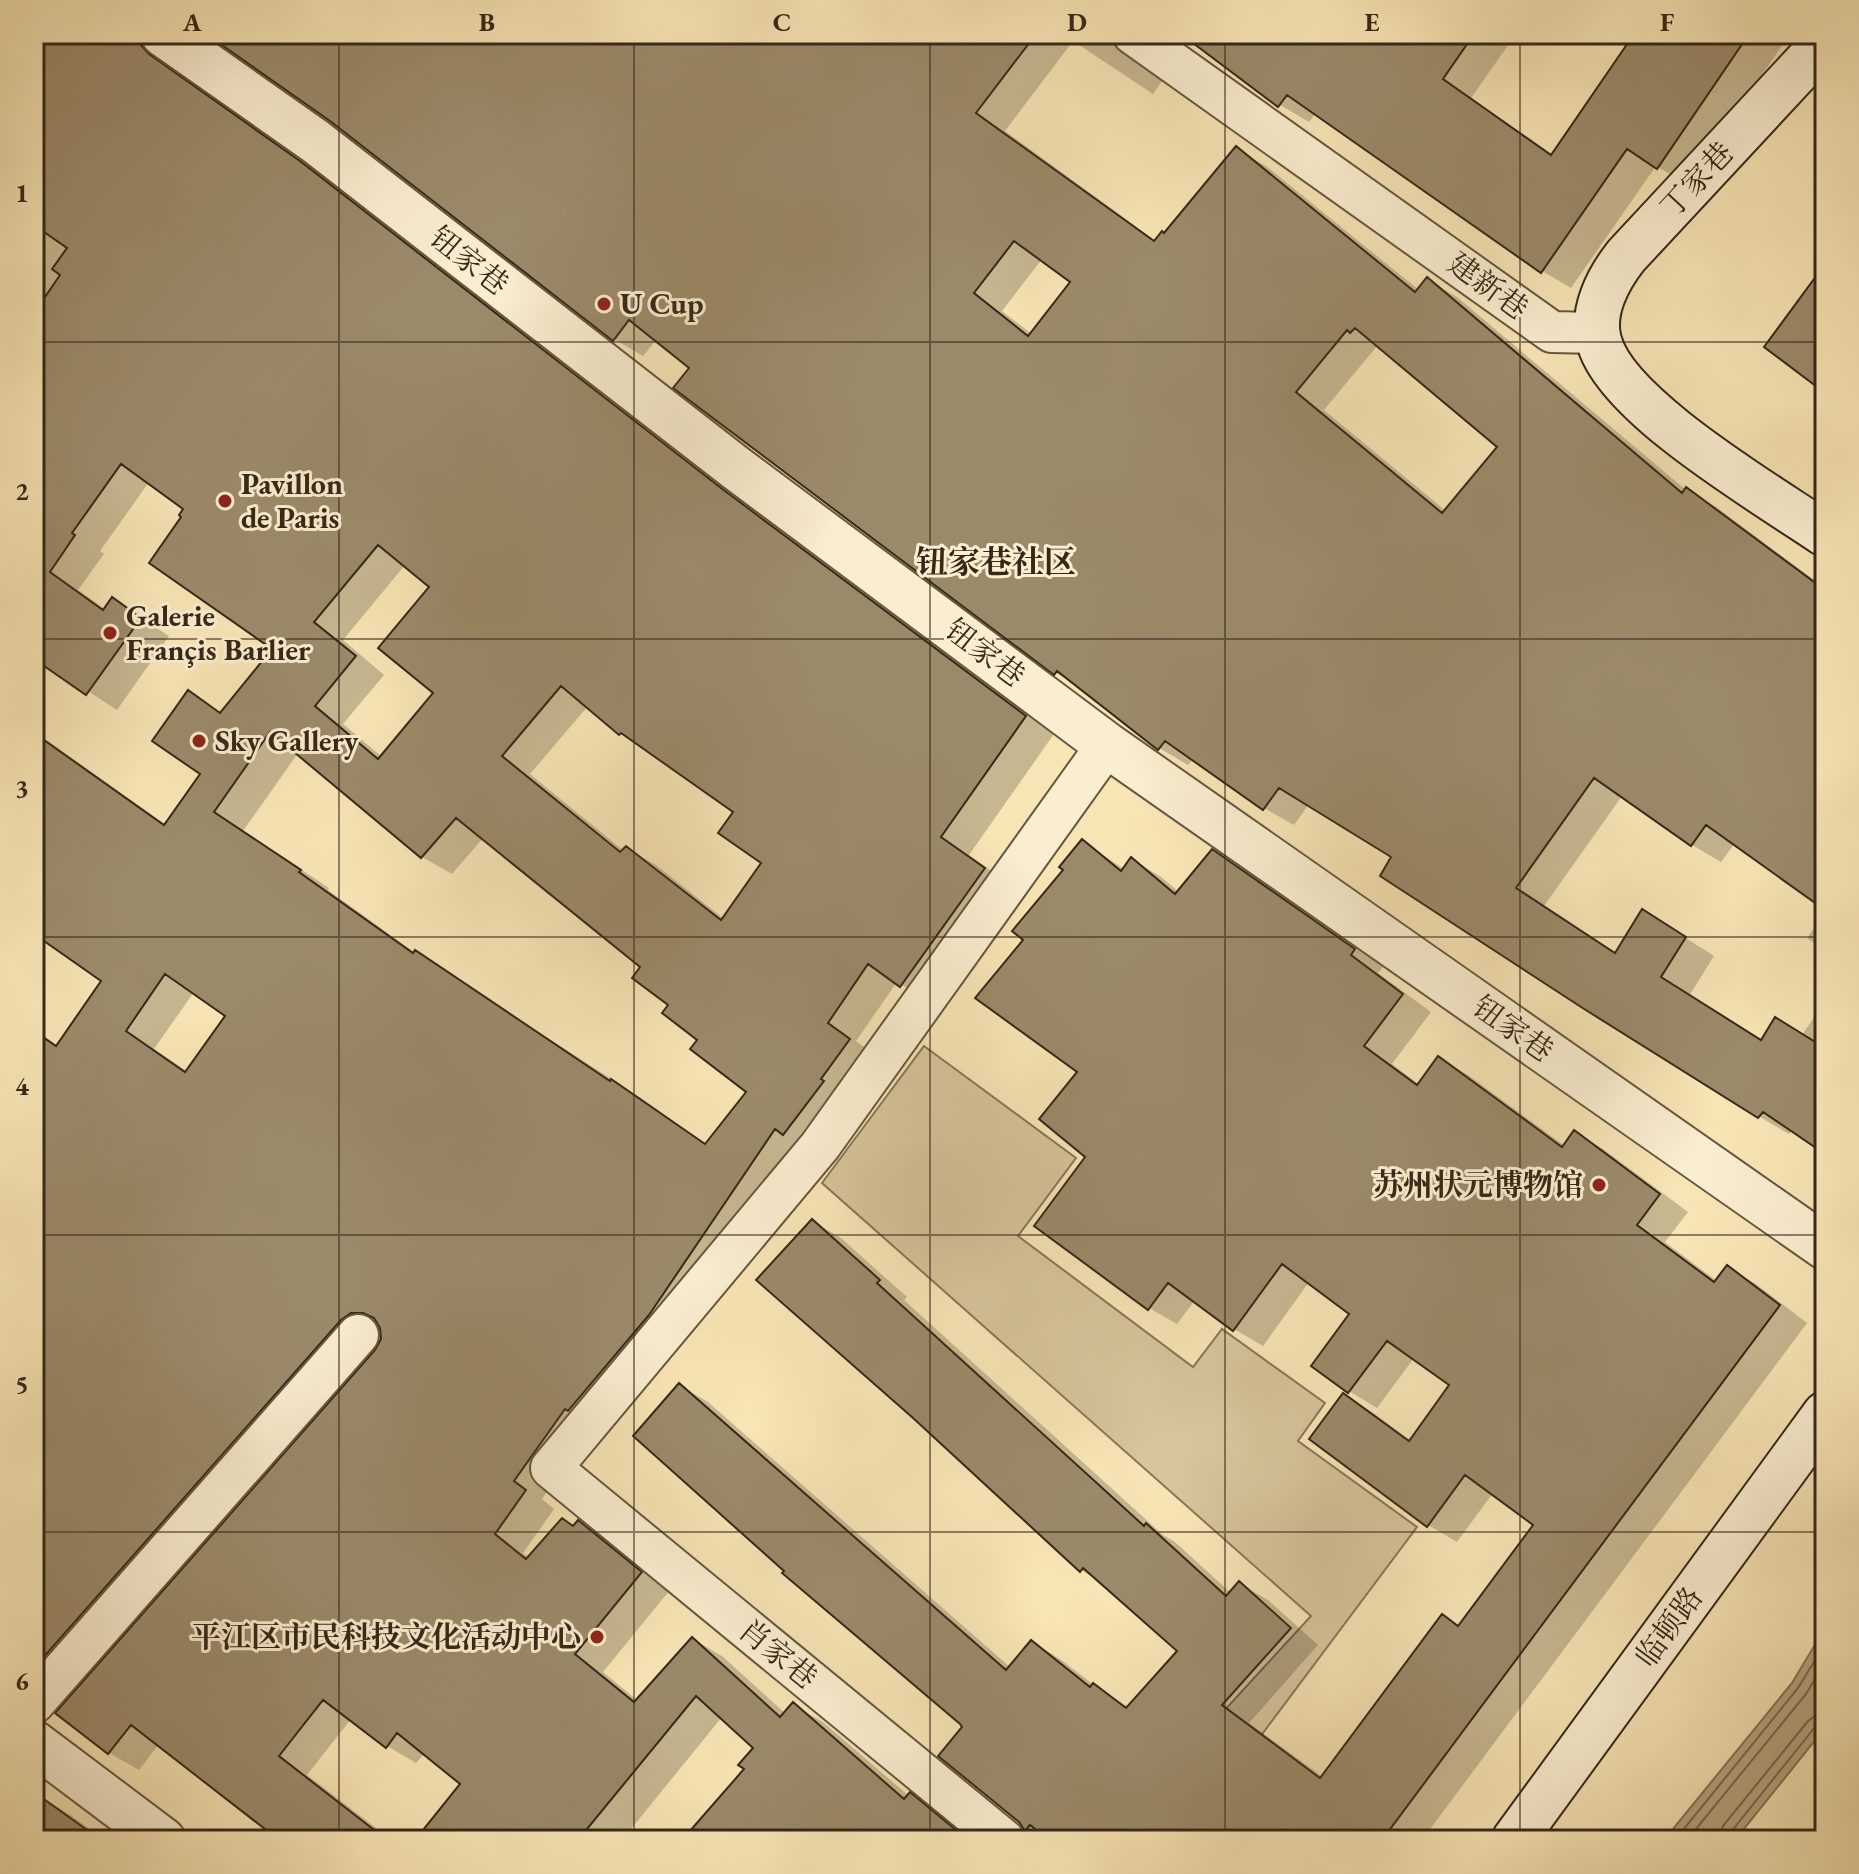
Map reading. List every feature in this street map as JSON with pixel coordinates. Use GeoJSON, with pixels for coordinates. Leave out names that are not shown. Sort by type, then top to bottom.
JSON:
{"type":"FeatureCollection","features":[{"type":"Feature","properties":{"kind":"street","name":"钮家巷"},"geometry":{"type":"LineString","coordinates":[[163,34],[315,141],[736,468],[1107,745],[1825,1247]]}},
{"type":"Feature","properties":{"kind":"street","name":"建新巷"},"geometry":{"type":"LineString","coordinates":[[1133,34],[1552,332],[1597,333]]}},
{"type":"Feature","properties":{"kind":"street","name":"丁家巷"},"geometry":{"type":"LineString","coordinates":[[1597,333],[1605,291],[1626,256],[1825,42]]}},
{"type":"Feature","properties":{"kind":"street"},"geometry":{"type":"LineString","coordinates":[[1597,333],[1618,377],[1651,411],[1825,534]]}},
{"type":"Feature","properties":{"kind":"street","name":"肖家巷"},"geometry":{"type":"LineString","coordinates":[[1004,1840],[551,1468],[820,1146],[1107,745]]}},
{"type":"Feature","properties":{"kind":"street"},"geometry":{"type":"LineString","coordinates":[[34,1703],[358,1335]]}},
{"type":"Feature","properties":{"kind":"street","name":"临顿路"},"geometry":{"type":"LineString","coordinates":[[1514,1840],[1825,1414]]}},
{"type":"Feature","properties":{"kind":"street"},"geometry":{"type":"LineString","coordinates":[[34,1743],[163,1840]]}},
{"type":"Feature","properties":{"kind":"shaded area"},"geometry":{"type":"Polygon","coordinates":[[[924,1046],[1076,1158],[1018,1236],[1193,1367],[1222,1329],[1325,1403],[1298,1441],[1417,1527],[1257,1741],[1221,1714],[1311,1616],[822,1183],[924,1046]]]}},
{"type":"Feature","properties":{"kind":"water"},"geometry":{"type":"Polygon","coordinates":[[[1825,1628],[1825,1728],[1735,1840],[1664,1840],[1792,1683],[1825,1628]]]}},
{"type":"Feature","properties":{"kind":"building"},"geometry":{"type":"Polygon","coordinates":[[[34,34],[138,34],[141,45],[149,54],[300,161],[721,488],[1026,716],[941,837],[985,868],[900,987],[868,964],[828,1023],[850,1039],[821,1079],[824,1081],[783,1135],[775,1129],[649,1315],[568,1411],[565,1409],[514,1481],[526,1490],[495,1534],[526,1559],[562,1518],[573,1526],[578,1520],[642,1572],[575,1654],[634,1702],[692,1637],[780,1717],[793,1702],[904,1799],[910,1792],[968,1840],[682,1840],[744,1769],[738,1765],[753,1748],[696,1696],[578,1840],[415,1840],[460,1784],[397,1733],[386,1748],[323,1700],[279,1756],[387,1840],[279,1840],[131,1725],[108,1754],[55,1713],[375,1350],[381,1339],[380,1328],[374,1318],[363,1313],[351,1313],[341,1320],[34,1668],[34,1031],[56,1046],[101,981],[34,934],[34,733],[164,825],[200,774],[152,741],[188,690],[220,713],[272,649],[149,563],[181,517],[179,515],[183,509],[121,464],[72,533],[75,535],[50,572],[103,610],[112,597],[141,618],[86,695],[34,659],[34,313],[60,275],[52,269],[67,248],[34,225],[34,34]],[[378,545],[314,622],[356,656],[315,706],[378,759],[433,693],[378,648],[429,587],[378,545]],[[561,686],[502,756],[620,852],[626,846],[721,920],[761,863],[718,833],[733,812],[621,733],[619,735],[561,686]],[[270,732],[214,812],[301,870],[299,872],[413,953],[415,950],[705,1144],[746,1092],[690,1049],[697,1040],[662,1013],[668,1005],[632,978],[640,967],[456,818],[421,858],[270,732]],[[165,974],[126,1031],[185,1072],[225,1016],[165,974]]]}},
{"type":"Feature","properties":{"kind":"building"},"geometry":{"type":"Polygon","coordinates":[[[206,34],[1036,34],[976,113],[1154,241],[1236,146],[1415,292],[1427,277],[1682,493],[1686,487],[1825,590],[1825,910],[1706,825],[1691,846],[1594,778],[1516,888],[1615,953],[1642,909],[1686,937],[1661,977],[1761,1040],[1775,1017],[1825,1048],[1825,1154],[1763,1112],[1758,1118],[1380,876],[1391,857],[1279,788],[1263,810],[1165,741],[1158,750],[1057,671],[1054,675],[673,388],[689,368],[629,320],[613,341],[330,121],[206,34]],[[1014,241],[974,293],[1028,336],[1070,282],[1014,241]],[[1355,328],[1350,333],[1347,330],[1296,392],[1442,513],[1497,447],[1355,328]]]}},
{"type":"Feature","properties":{"kind":"building"},"geometry":{"type":"Polygon","coordinates":[[[1181,34],[1474,34],[1443,79],[1551,155],[1634,34],[1749,34],[1657,169],[1627,149],[1541,273],[1287,95],[1278,107],[1181,34]]]}},
{"type":"Feature","properties":{"kind":"building"},"geometry":{"type":"Polygon","coordinates":[[[1825,264],[1825,393],[1764,347],[1825,264]]]}},
{"type":"Feature","properties":{"kind":"building"},"geometry":{"type":"Polygon","coordinates":[[[1082,839],[1121,871],[1131,857],[1175,894],[1212,849],[1355,949],[1351,955],[1403,994],[1364,1046],[1417,1085],[1438,1056],[1562,1147],[1574,1130],[1660,1194],[1637,1225],[1714,1282],[1727,1265],[1780,1305],[1382,1840],[1049,1840],[1030,1825],[1025,1831],[1019,1822],[938,1756],[962,1727],[960,1724],[782,1573],[784,1571],[633,1436],[679,1383],[1006,1670],[1031,1640],[1090,1687],[1093,1683],[1126,1708],[1177,1651],[1083,1568],[1080,1572],[913,1418],[756,1280],[812,1219],[880,1280],[877,1283],[1144,1526],[1146,1523],[1226,1596],[1239,1581],[1291,1628],[1222,1705],[1320,1778],[1442,1614],[1458,1626],[1533,1525],[1465,1475],[1427,1527],[1309,1439],[1343,1393],[1409,1441],[1449,1385],[1387,1341],[1348,1393],[1311,1366],[1349,1314],[1282,1264],[1233,1331],[1168,1283],[1148,1310],[1034,1226],[1085,1157],[1039,1119],[1077,1072],[975,998],[1023,940],[1012,931],[1063,870],[1059,867],[1082,839]]]}},
{"type":"Feature","properties":{"kind":"building"},"geometry":{"type":"Polygon","coordinates":[[[34,1792],[101,1840],[34,1840],[34,1792]]]}},
{"type":"Feature","properties":{"kind":"place","name":"U Cup"},"geometry":{"type":"Point","coordinates":[604,304]}},
{"type":"Feature","properties":{"kind":"place","name":"Pavillon de Paris"},"geometry":{"type":"Point","coordinates":[225,501]}},
{"type":"Feature","properties":{"kind":"place","name":"Galerie Françis Barlier"},"geometry":{"type":"Point","coordinates":[110,633]}},
{"type":"Feature","properties":{"kind":"place","name":"Sky Gallery"},"geometry":{"type":"Point","coordinates":[199,741]}},
{"type":"Feature","properties":{"kind":"place","name":"苏州状元博物馆"},"geometry":{"type":"Point","coordinates":[1599,1185]}},
{"type":"Feature","properties":{"kind":"place","name":"平江区市民科技文化活动中心"},"geometry":{"type":"Point","coordinates":[597,1637]}},
{"type":"Feature","properties":{"kind":"district","name":"钮家巷社区"},"geometry":{"type":"Point","coordinates":[996,562]}}]}
